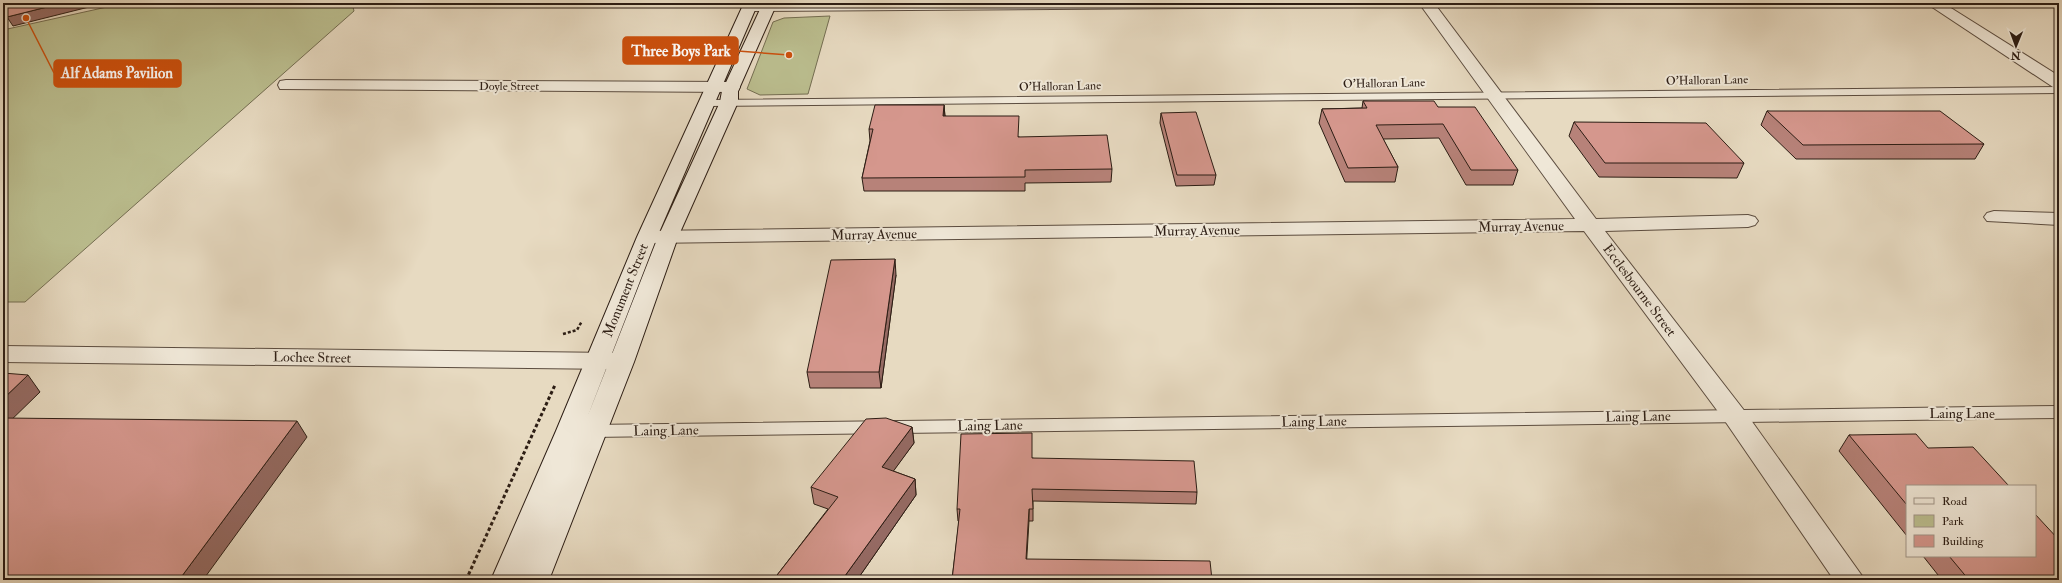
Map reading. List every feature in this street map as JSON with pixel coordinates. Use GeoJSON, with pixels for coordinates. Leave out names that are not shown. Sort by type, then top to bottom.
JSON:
{"type":"FeatureCollection","features":[{"type":"Feature","properties":{"kind":"street"},"geometry":{"type":"LineString","coordinates":[[760,5],[1358,3]]}},
{"type":"Feature","properties":{"kind":"street","name":"Ecclesbourne Street"},"geometry":{"type":"LineString","coordinates":[[1426,3],[1590,225],[1734,415],[1850,580]]}},
{"type":"Feature","properties":{"kind":"street"},"geometry":{"type":"LineString","coordinates":[[1933,3],[2059,83]]}},
{"type":"Feature","properties":{"kind":"street","name":"Monument Street"},"geometry":{"type":"LineString","coordinates":[[506,580],[581,431],[622,362],[721,95],[760,5]]}},
{"type":"Feature","properties":{"kind":"street","name":"Doyle Street"},"geometry":{"type":"LineString","coordinates":[[286,85],[721,95]]}},
{"type":"Feature","properties":{"kind":"street","name":"Monument Street"},"geometry":{"type":"LineString","coordinates":[[534,580],[581,431],[596,361],[647,237],[721,95]]}},
{"type":"Feature","properties":{"kind":"street"},"geometry":{"type":"LineString","coordinates":[[1994,217],[2059,219]]}},
{"type":"Feature","properties":{"kind":"street","name":"Murray Avenue"},"geometry":{"type":"LineString","coordinates":[[647,237],[1590,225],[1748,221]]}},
{"type":"Feature","properties":{"kind":"street","name":"Lochee Street"},"geometry":{"type":"LineString","coordinates":[[3,354],[622,362]]}},
{"type":"Feature","properties":{"kind":"lane","name":"O'Halloran Lane"},"geometry":{"type":"LineString","coordinates":[[721,95],[1494,95],[2059,90]]}},
{"type":"Feature","properties":{"kind":"lane","name":"Laing Lane"},"geometry":{"type":"LineString","coordinates":[[581,431],[2059,412]]}},
{"type":"Feature","properties":{"kind":"path"},"geometry":{"type":"LineString","coordinates":[[560,335],[577,330],[584,317]]}},
{"type":"Feature","properties":{"kind":"path"},"geometry":{"type":"LineString","coordinates":[[466,580],[556,382]]}},
{"type":"Feature","properties":{"kind":"green space"},"geometry":{"type":"Polygon","coordinates":[[[125,3],[352,3],[354,11],[25,302],[3,302],[3,30],[125,3]]]}},
{"type":"Feature","properties":{"kind":"green space"},"geometry":{"type":"Polygon","coordinates":[[[830,16],[808,94],[760,95],[747,89],[773,22],[784,18],[830,16]]]}},
{"type":"Feature","properties":{"kind":"building"},"geometry":{"type":"Polygon","coordinates":[[[3,3],[63,3],[7,17],[3,10],[3,3]]]}},
{"type":"Feature","properties":{"kind":"building"},"geometry":{"type":"Polygon","coordinates":[[[1363,101],[1434,101],[1438,107],[1475,107],[1518,170],[1471,170],[1443,124],[1376,125],[1398,167],[1348,168],[1322,109],[1367,108],[1363,101]]]}},
{"type":"Feature","properties":{"kind":"building"},"geometry":{"type":"Polygon","coordinates":[[[875,105],[944,105],[943,116],[1019,116],[1018,137],[1107,135],[1112,169],[1025,170],[1025,177],[862,178],[873,129],[869,129],[875,105]]]}},
{"type":"Feature","properties":{"kind":"building"},"geometry":{"type":"Polygon","coordinates":[[[1767,111],[1940,111],[1984,144],[1803,145],[1767,111]]]}},
{"type":"Feature","properties":{"kind":"building"},"geometry":{"type":"Polygon","coordinates":[[[1196,112],[1216,175],[1177,175],[1161,113],[1196,112]]]}},
{"type":"Feature","properties":{"kind":"building"},"geometry":{"type":"Polygon","coordinates":[[[1574,122],[1706,123],[1744,163],[1605,163],[1574,122]]]}},
{"type":"Feature","properties":{"kind":"building"},"geometry":{"type":"Polygon","coordinates":[[[895,259],[879,372],[807,372],[831,260],[895,259]]]}},
{"type":"Feature","properties":{"kind":"building"},"geometry":{"type":"Polygon","coordinates":[[[3,373],[28,375],[3,399],[3,373]]]}},
{"type":"Feature","properties":{"kind":"building"},"geometry":{"type":"Polygon","coordinates":[[[3,418],[297,421],[179,580],[3,580],[3,418]]]}},
{"type":"Feature","properties":{"kind":"building"},"geometry":{"type":"Polygon","coordinates":[[[886,418],[912,427],[882,467],[915,479],[842,580],[774,579],[838,497],[811,487],[866,419],[886,418]]]}},
{"type":"Feature","properties":{"kind":"building"},"geometry":{"type":"Polygon","coordinates":[[[1032,433],[1032,458],[1194,461],[1197,492],[1032,489],[1033,509],[1029,509],[1026,559],[1210,561],[1212,580],[952,580],[960,509],[957,509],[961,434],[1032,433]]]}},
{"type":"Feature","properties":{"kind":"building"},"geometry":{"type":"Polygon","coordinates":[[[1916,434],[1928,448],[1973,447],[2008,485],[1906,485],[1906,504],[1849,435],[1916,434]]]}},
{"type":"Feature","properties":{"kind":"building"},"geometry":{"type":"Polygon","coordinates":[[[2036,515],[2059,540],[2059,580],[1969,580],[1950,557],[2036,557],[2036,515]]]}},
{"type":"Feature","properties":{"kind":"place","name":"Alf Adams Pavilion"},"geometry":{"type":"Point","coordinates":[26,18]}},
{"type":"Feature","properties":{"kind":"place","name":"Three Boys Park"},"geometry":{"type":"Point","coordinates":[789,55]}}]}
